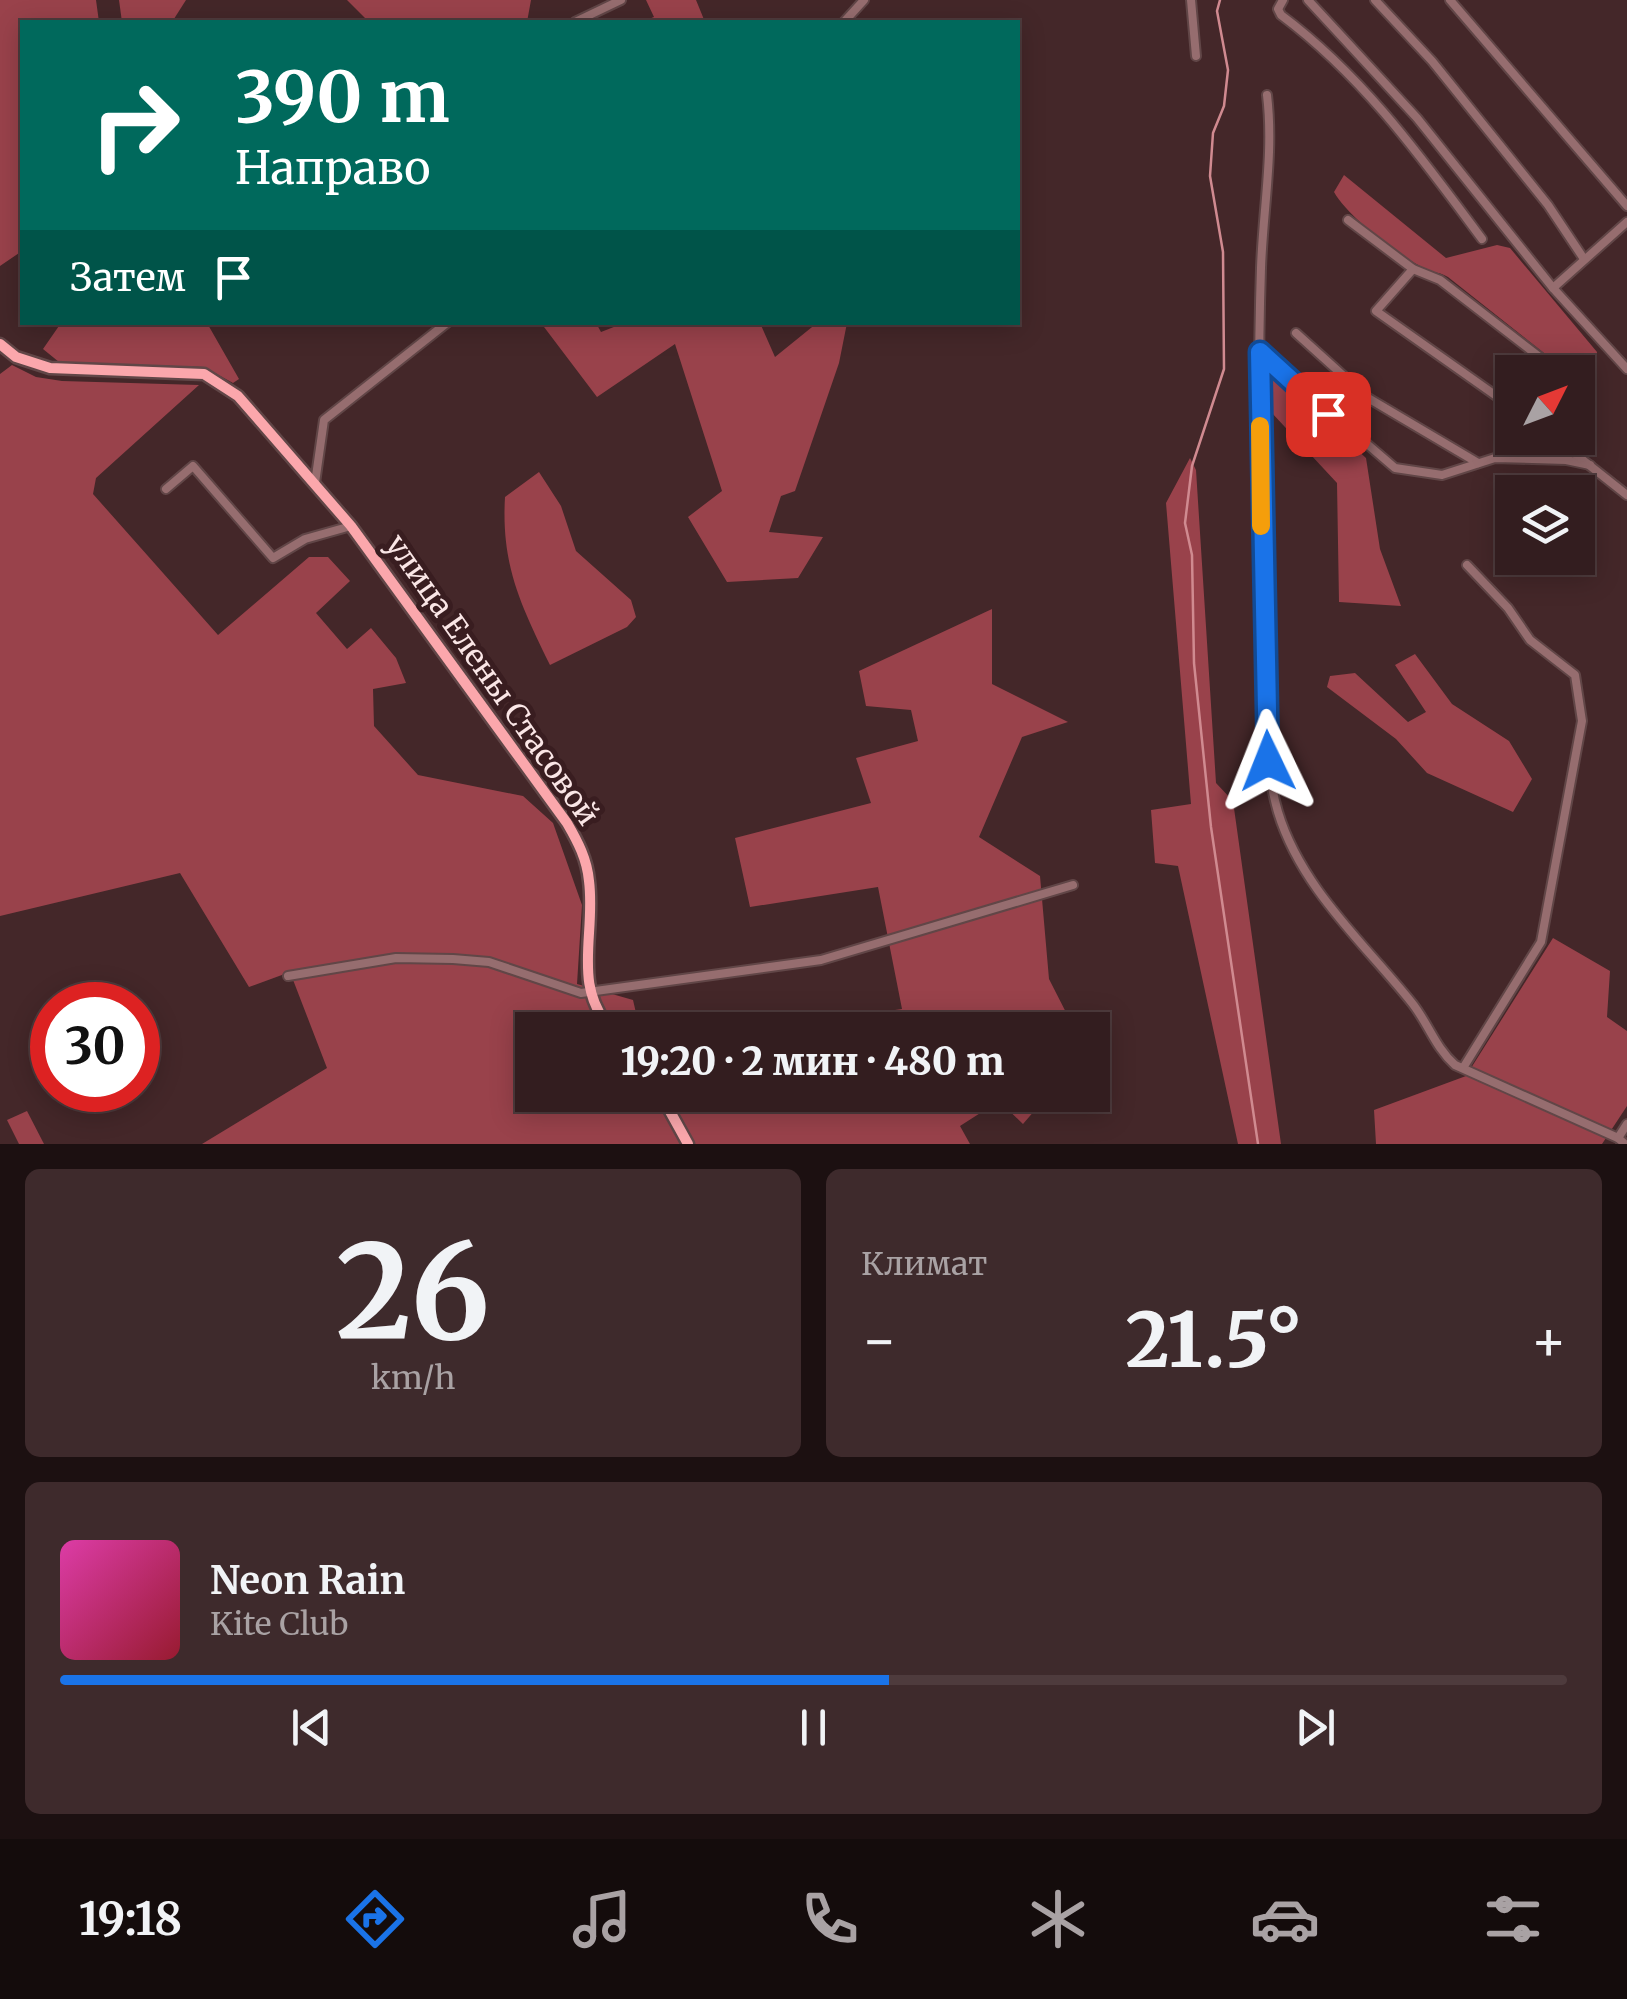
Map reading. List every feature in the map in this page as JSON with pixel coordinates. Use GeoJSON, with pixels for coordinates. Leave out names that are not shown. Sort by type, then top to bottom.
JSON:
{"type":"FeatureCollection","features":[{"type":"Feature","properties":{"kind":"main road","name":"улица Елены Стасовой"},"geometry":{"type":"LineString","coordinates":[[0,344],[16,357],[50,368],[204,374],[238,396],[350,526],[582,849],[591,904],[588,992]]}},
{"type":"Feature","properties":{"kind":"main road"},"geometry":{"type":"LineString","coordinates":[[588,992],[601,1012]]}},
{"type":"Feature","properties":{"kind":"main road"},"geometry":{"type":"LineString","coordinates":[[670,1112],[688,1144]]}},
{"type":"Feature","properties":{"kind":"street"},"geometry":{"type":"LineString","coordinates":[[579,20],[621,0]]}},
{"type":"Feature","properties":{"kind":"street"},"geometry":{"type":"LineString","coordinates":[[846,20],[864,0]]}},
{"type":"Feature","properties":{"kind":"street"},"geometry":{"type":"LineString","coordinates":[[1192,0],[1196,56]]}},
{"type":"Feature","properties":{"kind":"street"},"geometry":{"type":"LineString","coordinates":[[1283,0],[1278,9],[1281,15],[1336,58],[1390,116],[1482,239]]}},
{"type":"Feature","properties":{"kind":"street"},"geometry":{"type":"LineString","coordinates":[[1308,0],[1417,118],[1553,288],[1627,369]]}},
{"type":"Feature","properties":{"kind":"street"},"geometry":{"type":"LineString","coordinates":[[1375,0],[1432,61],[1525,176],[1584,259]]}},
{"type":"Feature","properties":{"kind":"street"},"geometry":{"type":"LineString","coordinates":[[1450,0],[1627,206]]}},
{"type":"Feature","properties":{"kind":"street"},"geometry":{"type":"LineString","coordinates":[[1267,94],[1272,134],[1261,265],[1260,352],[1268,761],[1278,812],[1289,838],[1351,937],[1412,1004],[1441,1052],[1462,1068],[1621,1141],[1627,1124]]}},
{"type":"Feature","properties":{"kind":"street"},"geometry":{"type":"LineString","coordinates":[[1348,220],[1413,268],[1440,280],[1537,355]]}},
{"type":"Feature","properties":{"kind":"street"},"geometry":{"type":"LineString","coordinates":[[1553,288],[1627,222]]}},
{"type":"Feature","properties":{"kind":"street"},"geometry":{"type":"LineString","coordinates":[[1413,268],[1376,311],[1495,395]]}},
{"type":"Feature","properties":{"kind":"street"},"geometry":{"type":"LineString","coordinates":[[314,482],[319,428],[324,420],[444,325]]}},
{"type":"Feature","properties":{"kind":"street"},"geometry":{"type":"LineString","coordinates":[[1296,334],[1368,398],[1478,463]]}},
{"type":"Feature","properties":{"kind":"street"},"geometry":{"type":"LineString","coordinates":[[1260,352],[1395,468],[1442,475],[1478,463],[1513,459],[1590,466]]}},
{"type":"Feature","properties":{"kind":"street"},"geometry":{"type":"LineString","coordinates":[[1576,455],[1627,494]]}},
{"type":"Feature","properties":{"kind":"street"},"geometry":{"type":"LineString","coordinates":[[166,489],[193,466],[273,558],[304,539],[350,526]]}},
{"type":"Feature","properties":{"kind":"street"},"geometry":{"type":"LineString","coordinates":[[1462,1068],[1541,942],[1582,721],[1575,675],[1530,640],[1508,608],[1467,565]]}},
{"type":"Feature","properties":{"kind":"street"},"geometry":{"type":"LineString","coordinates":[[288,976],[396,958],[453,959],[489,962],[588,992],[821,960],[1073,885]]}},
{"type":"Feature","properties":{"kind":"shaded area"},"geometry":{"type":"Polygon","coordinates":[[[0,0],[96,0],[99,20],[20,20],[20,252],[0,266],[0,0]]]}},
{"type":"Feature","properties":{"kind":"shaded area"},"geometry":{"type":"Polygon","coordinates":[[[119,0],[186,0],[173,20],[122,20],[119,0]]]}},
{"type":"Feature","properties":{"kind":"shaded area"},"geometry":{"type":"Polygon","coordinates":[[[347,0],[531,0],[527,20],[366,19],[347,0]]]}},
{"type":"Feature","properties":{"kind":"shaded area"},"geometry":{"type":"Polygon","coordinates":[[[646,0],[696,0],[704,20],[646,20],[654,17],[646,0]]]}},
{"type":"Feature","properties":{"kind":"shaded area"},"geometry":{"type":"Polygon","coordinates":[[[1344,175],[1446,258],[1497,245],[1510,248],[1597,352],[1596,363],[1595,355],[1547,355],[1448,277],[1426,269],[1389,246],[1362,224],[1334,192],[1344,175]]]}},
{"type":"Feature","properties":{"kind":"shaded area"},"geometry":{"type":"Polygon","coordinates":[[[60,325],[208,325],[239,379],[233,383],[204,367],[59,362],[43,349],[60,325]]]}},
{"type":"Feature","properties":{"kind":"shaded area"},"geometry":{"type":"Polygon","coordinates":[[[543,325],[597,325],[601,332],[619,325],[761,325],[775,357],[815,325],[847,325],[839,363],[795,491],[781,496],[769,532],[823,537],[798,578],[727,582],[688,517],[722,491],[675,344],[597,397],[543,325]]]}},
{"type":"Feature","properties":{"kind":"shaded area"},"geometry":{"type":"Polygon","coordinates":[[[12,365],[36,377],[62,381],[199,385],[96,478],[93,494],[218,635],[309,557],[328,557],[350,581],[316,613],[347,649],[371,628],[396,658],[406,683],[373,689],[374,726],[418,775],[523,796],[553,823],[582,905],[577,984],[633,1000],[636,1012],[515,1012],[515,1112],[982,1112],[960,1126],[970,1144],[202,1144],[327,1068],[290,972],[249,987],[180,873],[0,916],[0,374],[12,365]]]}},
{"type":"Feature","properties":{"kind":"shaded area"},"geometry":{"type":"Polygon","coordinates":[[[1268,368],[1366,458],[1380,549],[1401,606],[1339,602],[1337,483],[1271,412],[1268,368]]]}},
{"type":"Feature","properties":{"kind":"shaded area"},"geometry":{"type":"Polygon","coordinates":[[[1190,458],[1196,470],[1216,783],[1233,801],[1281,1144],[1238,1144],[1178,866],[1155,863],[1151,810],[1191,804],[1166,503],[1190,458]]]}},
{"type":"Feature","properties":{"kind":"shaded area"},"geometry":{"type":"Polygon","coordinates":[[[539,472],[561,506],[576,551],[631,600],[636,617],[627,627],[550,665],[515,584],[506,544],[505,497],[539,472]]]}},
{"type":"Feature","properties":{"kind":"shaded area"},"geometry":{"type":"Polygon","coordinates":[[[992,609],[992,684],[1068,722],[1022,737],[979,837],[1040,876],[1049,979],[1066,1012],[881,1012],[902,1009],[878,887],[750,907],[735,838],[871,803],[856,758],[918,741],[911,710],[866,706],[859,671],[992,609]]]}},
{"type":"Feature","properties":{"kind":"shaded area"},"geometry":{"type":"Polygon","coordinates":[[[1415,654],[1452,704],[1509,741],[1532,779],[1513,812],[1427,773],[1396,739],[1327,687],[1330,676],[1355,673],[1408,722],[1426,712],[1395,665],[1415,654]]]}},
{"type":"Feature","properties":{"kind":"shaded area"},"geometry":{"type":"Polygon","coordinates":[[[1553,938],[1610,971],[1607,1017],[1627,1031],[1627,1106],[1602,1144],[1376,1144],[1374,1110],[1466,1076],[1553,938]]]}},
{"type":"Feature","properties":{"kind":"shaded area"},"geometry":{"type":"Polygon","coordinates":[[[27,1111],[44,1144],[19,1144],[7,1120],[27,1111]]]}},
{"type":"Feature","properties":{"kind":"shaded area"},"geometry":{"type":"Polygon","coordinates":[[[1010,1112],[1033,1112],[1023,1124],[1010,1112]]]}},
{"type":"Feature","properties":{"kind":"waterway"},"geometry":{"type":"LineString","coordinates":[[1220,0],[1217,11],[1228,70],[1224,106],[1213,133],[1210,176],[1223,252],[1224,369],[1192,466],[1185,523],[1192,555],[1194,663],[1211,827],[1258,1144]]}},
{"type":"Feature","properties":{"kind":"slow traffic"},"geometry":{"type":"LineString","coordinates":[[1260,426],[1261,526]]}},
{"type":"Feature","properties":{"kind":"route"},"geometry":{"type":"LineString","coordinates":[[1268,761],[1261,566],[1260,352],[1328,414]]}}]}
